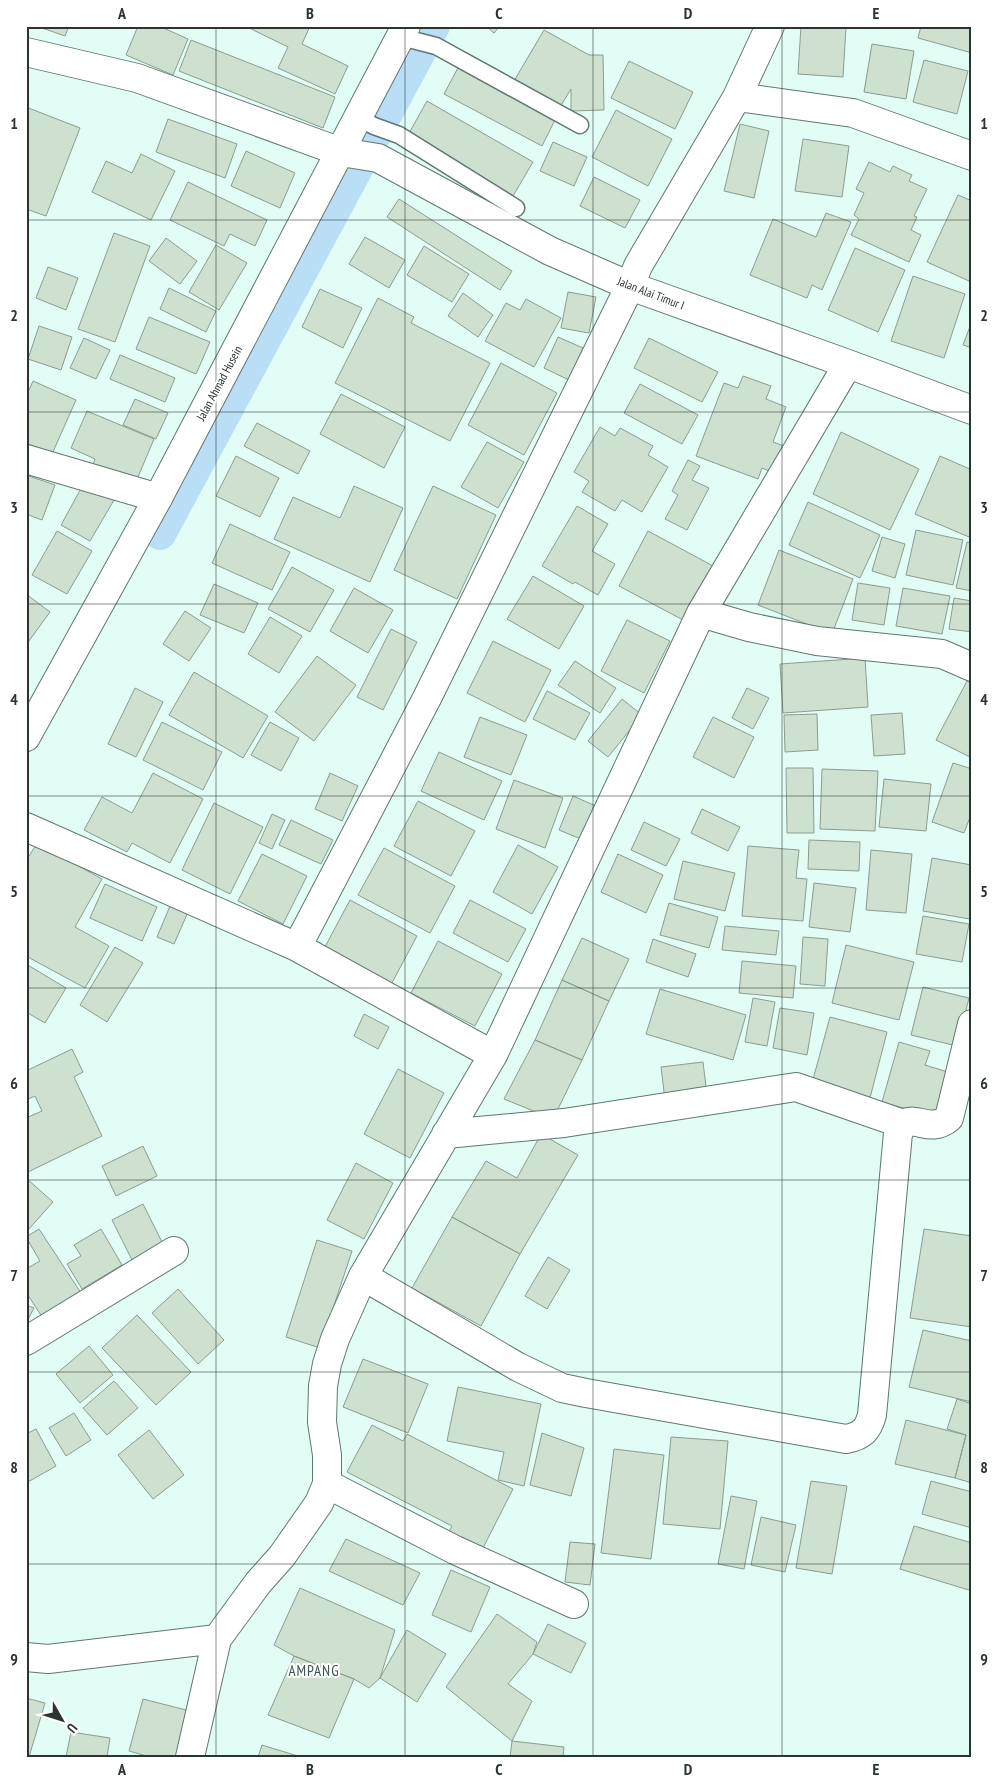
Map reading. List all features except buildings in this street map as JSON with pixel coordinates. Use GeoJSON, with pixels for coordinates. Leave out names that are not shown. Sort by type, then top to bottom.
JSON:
{"type":"FeatureCollection","features":[{"type":"Feature","properties":{"kind":"street"},"geometry":{"type":"LineString","coordinates":[[297,947],[427,698],[630,286],[638,266],[737,97],[770,26]]}},
{"type":"Feature","properties":{"kind":"street","name":"Jalan Ahmad Husein"},"geometry":{"type":"LineString","coordinates":[[26,737],[158,498],[358,155],[366,122],[416,38]]}},
{"type":"Feature","properties":{"kind":"street","name":"Jalan Alai Timur I"},"geometry":{"type":"LineString","coordinates":[[26,52],[137,78],[358,155],[550,251],[630,286],[972,410]]}},
{"type":"Feature","properties":{"kind":"street"},"geometry":{"type":"LineString","coordinates":[[737,97],[853,113],[972,156]]}},
{"type":"Feature","properties":{"kind":"street"},"geometry":{"type":"LineString","coordinates":[[190,1757],[217,1639],[258,1583],[282,1556],[319,1502],[327,1484],[327,1455],[322,1422],[326,1364],[334,1339],[363,1276],[493,1055],[701,613],[848,364]]}},
{"type":"Feature","properties":{"kind":"street"},"geometry":{"type":"LineString","coordinates":[[26,459],[158,498]]}},
{"type":"Feature","properties":{"kind":"street"},"geometry":{"type":"LineString","coordinates":[[701,613],[749,627],[817,641],[942,654],[972,667]]}},
{"type":"Feature","properties":{"kind":"street"},"geometry":{"type":"LineString","coordinates":[[26,827],[297,947],[493,1055]]}},
{"type":"Feature","properties":{"kind":"street"},"geometry":{"type":"LineString","coordinates":[[446,1134],[564,1123],[796,1087],[903,1124],[908,1122],[934,1126],[943,1123],[949,1118],[972,1024]]}},
{"type":"Feature","properties":{"kind":"street"},"geometry":{"type":"LineString","coordinates":[[363,1276],[518,1367],[562,1388],[846,1439],[858,1436],[869,1426],[872,1415],[896,1146],[898,1133],[903,1124]]}},
{"type":"Feature","properties":{"kind":"street"},"geometry":{"type":"LineString","coordinates":[[26,1342],[174,1251]]}},
{"type":"Feature","properties":{"kind":"street"},"geometry":{"type":"LineString","coordinates":[[327,1484],[455,1550],[574,1604]]}},
{"type":"Feature","properties":{"kind":"street"},"geometry":{"type":"LineString","coordinates":[[26,1657],[48,1659],[217,1639]]}},
{"type":"Feature","properties":{"kind":"lane"},"geometry":{"type":"LineString","coordinates":[[416,38],[580,125]]}},
{"type":"Feature","properties":{"kind":"lane"},"geometry":{"type":"LineString","coordinates":[[366,122],[398,135],[516,208]]}},
{"type":"Feature","properties":{"kind":"waterway"},"geometry":{"type":"LineString","coordinates":[[160,534],[434,26]]}},
{"type":"Feature","properties":{"kind":"district","name":"AMPANG"},"geometry":{"type":"Point","coordinates":[314,1670]}}]}
